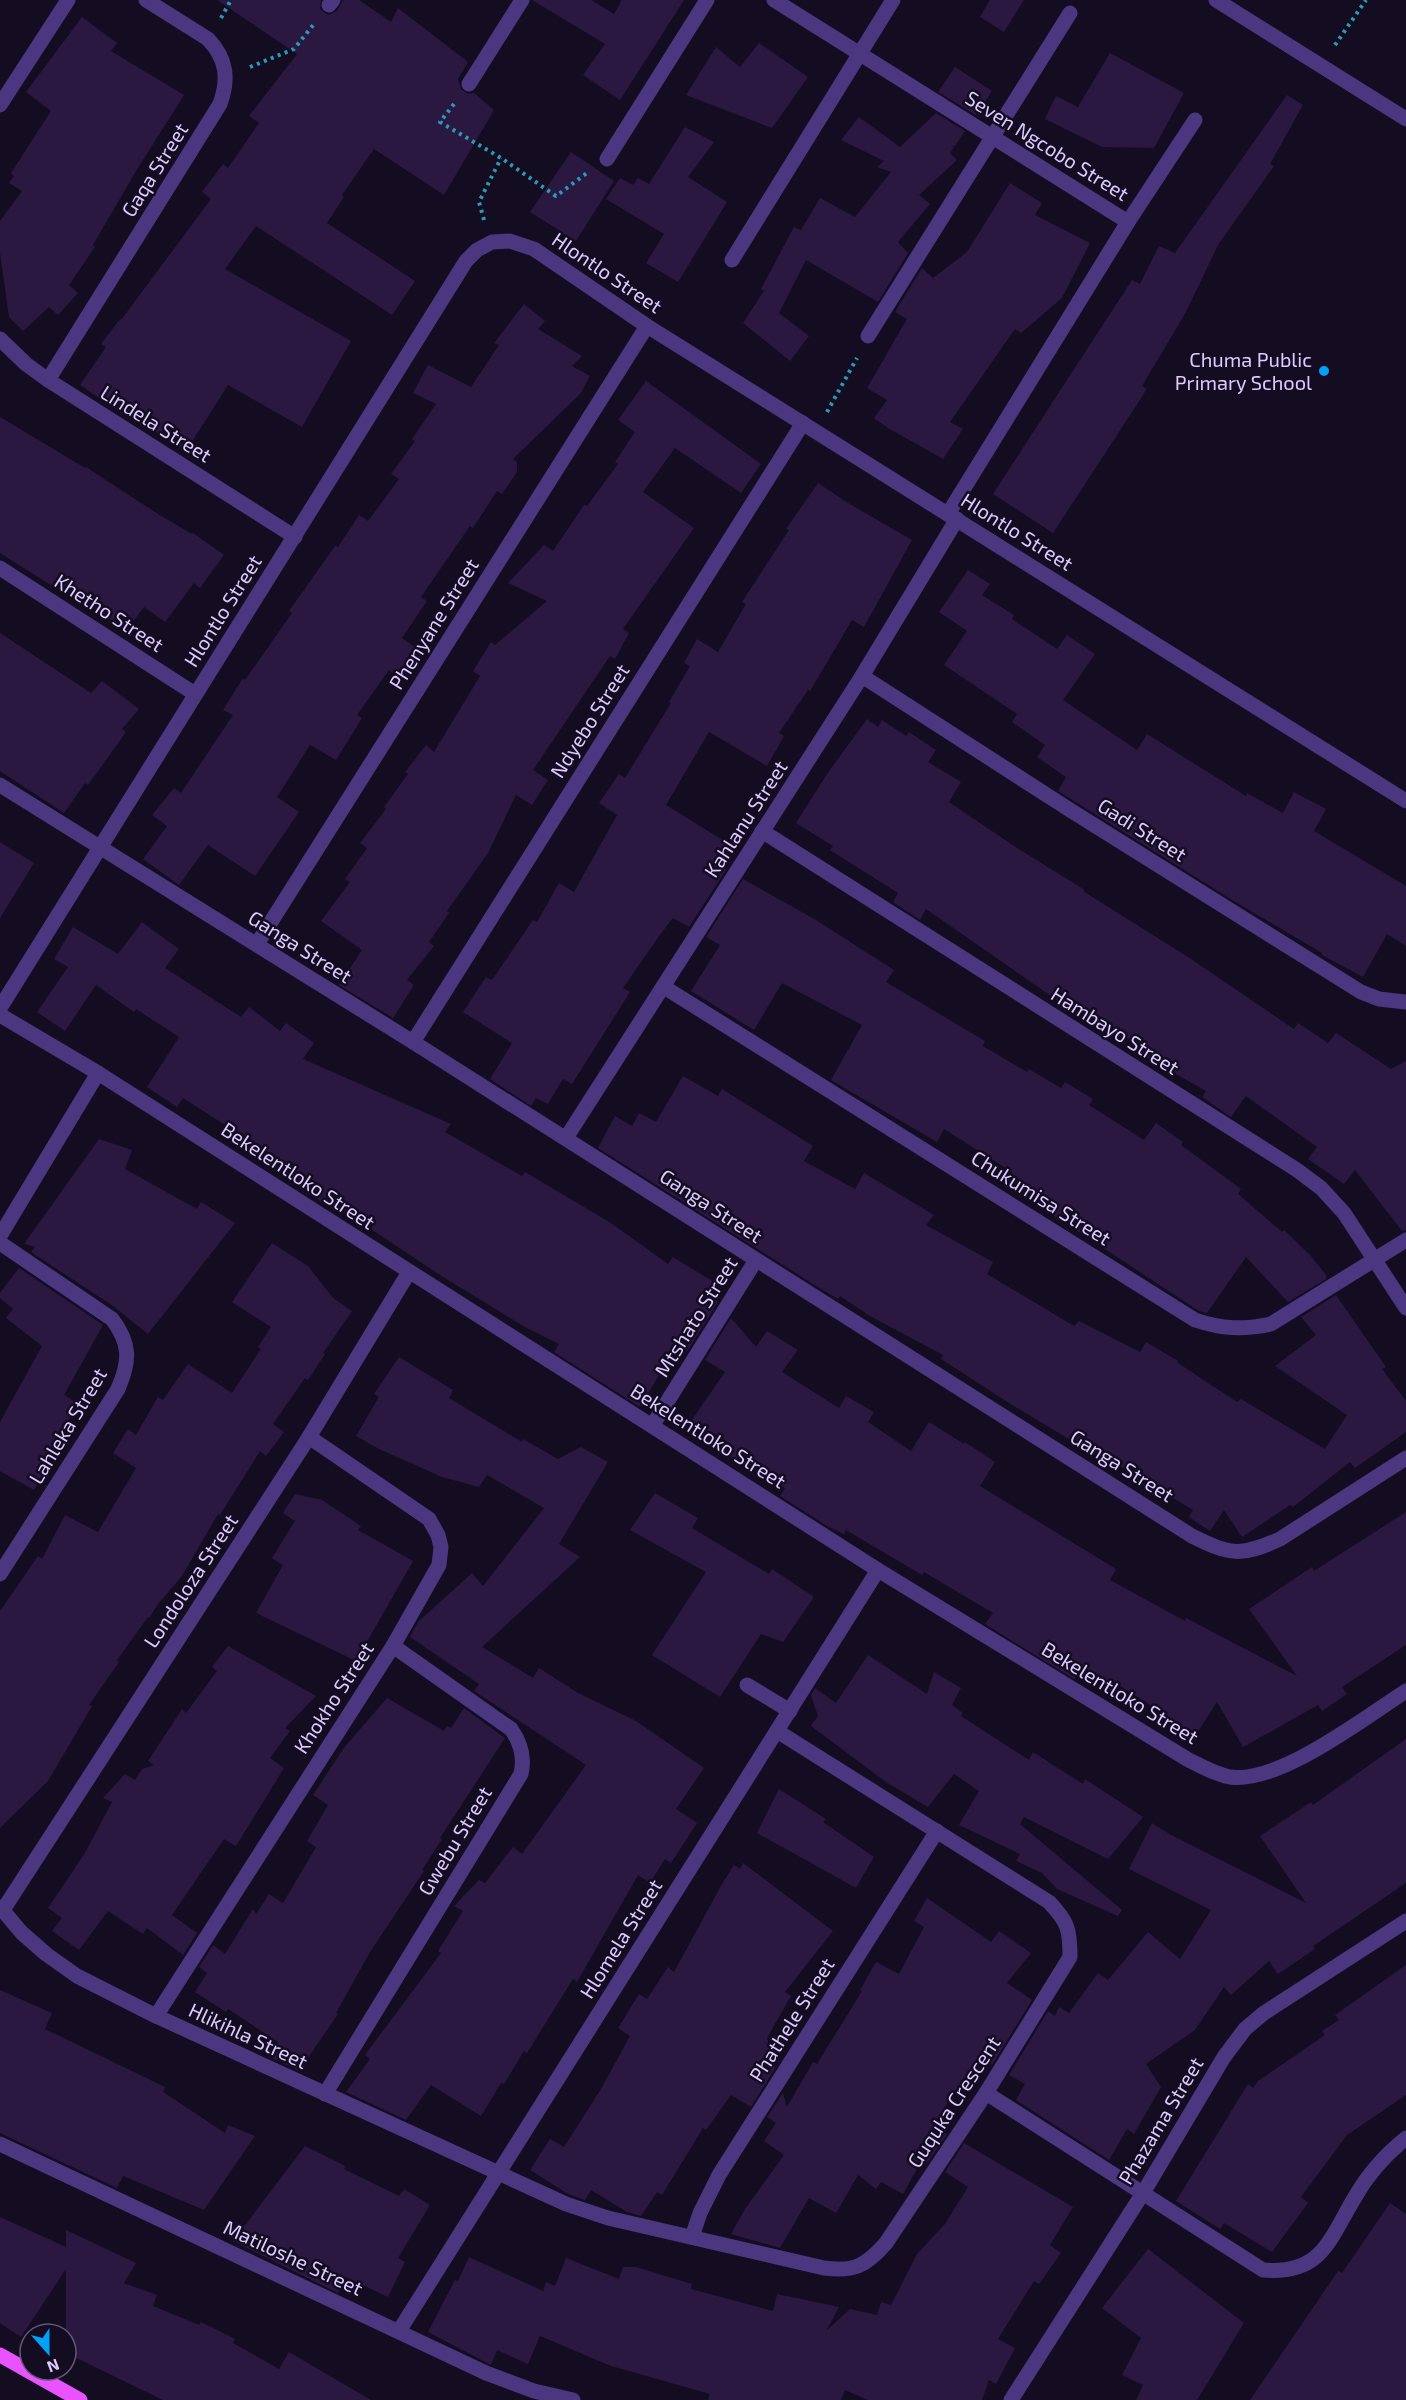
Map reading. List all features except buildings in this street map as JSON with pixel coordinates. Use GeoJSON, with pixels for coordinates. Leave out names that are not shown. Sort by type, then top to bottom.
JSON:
{"type":"FeatureCollection","features":[{"type":"Feature","properties":{"kind":"main road"},"geometry":{"type":"LineString","coordinates":[[0,2355],[80,2400]]}},
{"type":"Feature","properties":{"kind":"street"},"geometry":{"type":"LineString","coordinates":[[0,105],[68,0]]}},
{"type":"Feature","properties":{"kind":"street"},"geometry":{"type":"LineString","coordinates":[[146,0],[208,39],[221,57],[227,76]]}},
{"type":"Feature","properties":{"kind":"street"},"geometry":{"type":"LineString","coordinates":[[469,84],[522,0]]}},
{"type":"Feature","properties":{"kind":"street"},"geometry":{"type":"LineString","coordinates":[[607,159],[707,0]]}},
{"type":"Feature","properties":{"kind":"street","name":"Seven Ngcobo Street"},"geometry":{"type":"LineString","coordinates":[[774,0],[1128,222],[953,517]]}},
{"type":"Feature","properties":{"kind":"street"},"geometry":{"type":"LineString","coordinates":[[732,260],[892,0]]}},
{"type":"Feature","properties":{"kind":"street"},"geometry":{"type":"LineString","coordinates":[[1216,0],[1406,119]]}},
{"type":"Feature","properties":{"kind":"street"},"geometry":{"type":"LineString","coordinates":[[868,336],[1070,13]]}},
{"type":"Feature","properties":{"kind":"street","name":"Gaqa Street"},"geometry":{"type":"LineString","coordinates":[[48,380],[220,104],[226,88],[227,76]]}},
{"type":"Feature","properties":{"kind":"street"},"geometry":{"type":"LineString","coordinates":[[1128,222],[1195,120]]}},
{"type":"Feature","properties":{"kind":"street","name":"Hlontlo Street"},"geometry":{"type":"LineString","coordinates":[[0,1008],[466,261],[477,250],[492,242],[510,241],[534,249],[647,326],[1406,801]]}},
{"type":"Feature","properties":{"kind":"street","name":"Phenyane Street"},"geometry":{"type":"LineString","coordinates":[[257,944],[647,326]]}},
{"type":"Feature","properties":{"kind":"street","name":"Lindela Street"},"geometry":{"type":"LineString","coordinates":[[0,339],[26,364],[48,380],[295,537]]}},
{"type":"Feature","properties":{"kind":"street","name":"Ndyebo Street"},"geometry":{"type":"LineString","coordinates":[[413,1042],[810,428]]}},
{"type":"Feature","properties":{"kind":"street","name":"Kahlanu Street"},"geometry":{"type":"LineString","coordinates":[[566,1138],[862,676],[953,517]]}},
{"type":"Feature","properties":{"kind":"street","name":"Khetho Street"},"geometry":{"type":"LineString","coordinates":[[0,568],[195,694]]}},
{"type":"Feature","properties":{"kind":"street","name":"Gadi Street"},"geometry":{"type":"LineString","coordinates":[[862,676],[1360,992],[1379,999],[1406,1002]]}},
{"type":"Feature","properties":{"kind":"street","name":"Ganga Street"},"geometry":{"type":"LineString","coordinates":[[0,785],[566,1138],[1192,1536],[1235,1553],[1258,1549],[1280,1539],[1406,1458]]}},
{"type":"Feature","properties":{"kind":"street","name":"Hambayo Street"},"geometry":{"type":"LineString","coordinates":[[762,831],[1321,1188],[1344,1213],[1406,1308]]}},
{"type":"Feature","properties":{"kind":"street","name":"Chukumisa Street"},"geometry":{"type":"LineString","coordinates":[[664,987],[1195,1320],[1229,1329],[1270,1324],[1406,1240]]}},
{"type":"Feature","properties":{"kind":"street","name":"Bekelentloko Street"},"geometry":{"type":"LineString","coordinates":[[0,1015],[98,1073],[878,1570],[1187,1759],[1215,1773],[1231,1777],[1274,1771],[1297,1761],[1406,1691]]}},
{"type":"Feature","properties":{"kind":"street"},"geometry":{"type":"LineString","coordinates":[[0,1236],[98,1073]]}},
{"type":"Feature","properties":{"kind":"street","name":"Lahleka Street"},"geometry":{"type":"LineString","coordinates":[[0,1243],[112,1319],[121,1330],[126,1343],[127,1367],[118,1389],[0,1574]]}},
{"type":"Feature","properties":{"kind":"street","name":"Mtshato Street"},"geometry":{"type":"LineString","coordinates":[[652,1426],[756,1260]]}},
{"type":"Feature","properties":{"kind":"street","name":"Londoloza Street"},"geometry":{"type":"LineString","coordinates":[[2,1909],[309,1437],[409,1272]]}},
{"type":"Feature","properties":{"kind":"street","name":"Khokho Street"},"geometry":{"type":"LineString","coordinates":[[156,2016],[393,1646],[439,1565],[441,1547],[438,1535],[429,1519],[309,1437]]}},
{"type":"Feature","properties":{"kind":"street","name":"Hlomela Street"},"geometry":{"type":"LineString","coordinates":[[399,2331],[878,1570]]}},
{"type":"Feature","properties":{"kind":"street","name":"Gwebu Street"},"geometry":{"type":"LineString","coordinates":[[325,2094],[521,1774],[522,1768],[522,1751],[511,1729],[393,1646]]}},
{"type":"Feature","properties":{"kind":"street"},"geometry":{"type":"LineString","coordinates":[[747,1685],[789,1711]]}},
{"type":"Feature","properties":{"kind":"street","name":"Guquka Crescent"},"geometry":{"type":"LineString","coordinates":[[499,2171],[586,2212],[840,2270],[858,2267],[873,2259],[986,2093],[1070,1957],[1070,1934],[1064,1918],[1049,1902],[777,1731]]}},
{"type":"Feature","properties":{"kind":"street","name":"Phathele Street"},"geometry":{"type":"LineString","coordinates":[[692,2237],[700,2214],[719,2175],[937,1831]]}},
{"type":"Feature","properties":{"kind":"street","name":"Hlikihla Street"},"geometry":{"type":"LineString","coordinates":[[2,1909],[22,1933],[77,1976],[156,2016],[499,2171]]}},
{"type":"Feature","properties":{"kind":"street","name":"Phazama Street"},"geometry":{"type":"LineString","coordinates":[[1011,2400],[1143,2193],[1224,2057],[1245,2029],[1264,2013],[1406,1921]]}},
{"type":"Feature","properties":{"kind":"street"},"geometry":{"type":"LineString","coordinates":[[986,2093],[1263,2270],[1284,2271],[1300,2268],[1317,2256],[1333,2237],[1370,2173],[1406,2138]]}},
{"type":"Feature","properties":{"kind":"street","name":"Matiloshe Street"},"geometry":{"type":"LineString","coordinates":[[0,2144],[486,2373],[534,2391],[573,2400]]}},
{"type":"Feature","properties":{"kind":"path"},"geometry":{"type":"LineString","coordinates":[[1321,65],[1366,0]]}},
{"type":"Feature","properties":{"kind":"path"},"geometry":{"type":"LineString","coordinates":[[227,76],[294,49],[331,2]]}},
{"type":"Feature","properties":{"kind":"path"},"geometry":{"type":"LineString","coordinates":[[469,84],[440,122],[501,158],[556,196],[607,159]]}},
{"type":"Feature","properties":{"kind":"path"},"geometry":{"type":"LineString","coordinates":[[492,242],[478,202],[501,158]]}},
{"type":"Feature","properties":{"kind":"path"},"geometry":{"type":"LineString","coordinates":[[810,428],[868,336]]}},
{"type":"Feature","properties":{"kind":"place","name":"Chuma Public Primary School"},"geometry":{"type":"Point","coordinates":[1324,371]}}]}
